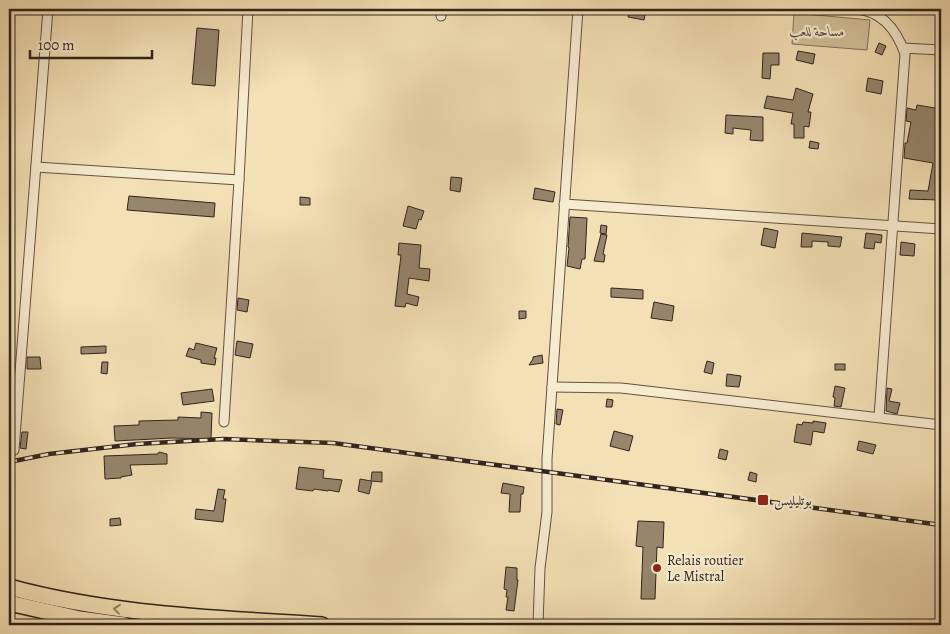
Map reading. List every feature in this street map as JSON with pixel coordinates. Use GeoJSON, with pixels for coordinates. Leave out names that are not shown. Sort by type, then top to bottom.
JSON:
{"type":"FeatureCollection","features":[{"type":"Feature","properties":{"kind":"highway"},"geometry":{"type":"LineString","coordinates":[[9,587],[57,599],[120,609],[180,616],[322,625]]}},
{"type":"Feature","properties":{"kind":"highway"},"geometry":{"type":"LineString","coordinates":[[9,603],[80,620],[124,625]]}},
{"type":"Feature","properties":{"kind":"street"},"geometry":{"type":"LineString","coordinates":[[14,450],[48,9]]}},
{"type":"Feature","properties":{"kind":"street"},"geometry":{"type":"LineString","coordinates":[[224,422],[248,9]]}},
{"type":"Feature","properties":{"kind":"street"},"geometry":{"type":"LineString","coordinates":[[538,625],[540,568],[547,512],[547,459],[578,9]]}},
{"type":"Feature","properties":{"kind":"street"},"geometry":{"type":"LineString","coordinates":[[856,9],[868,10],[884,19],[899,36],[905,54],[879,417]]}},
{"type":"Feature","properties":{"kind":"street"},"geometry":{"type":"LineString","coordinates":[[903,48],[941,50]]}},
{"type":"Feature","properties":{"kind":"street"},"geometry":{"type":"LineString","coordinates":[[36,167],[239,180]]}},
{"type":"Feature","properties":{"kind":"street"},"geometry":{"type":"LineString","coordinates":[[564,204],[941,229]]}},
{"type":"Feature","properties":{"kind":"street"},"geometry":{"type":"LineString","coordinates":[[552,387],[621,388],[941,425]]}},
{"type":"Feature","properties":{"kind":"green space","name":"مساحة للعب"},"geometry":{"type":"Polygon","coordinates":[[[794,13],[870,20],[867,50],[792,44],[794,13]]]}},
{"type":"Feature","properties":{"kind":"building"},"geometry":{"type":"Polygon","coordinates":[[[630,9],[646,10],[644,20],[628,17],[630,9]]]}},
{"type":"Feature","properties":{"kind":"building"},"geometry":{"type":"Polygon","coordinates":[[[197,28],[219,30],[215,86],[192,84],[197,28]]]}},
{"type":"Feature","properties":{"kind":"building"},"geometry":{"type":"Polygon","coordinates":[[[879,43],[886,46],[882,55],[875,52],[879,43]]]}},
{"type":"Feature","properties":{"kind":"building"},"geometry":{"type":"Polygon","coordinates":[[[798,51],[815,54],[813,64],[796,60],[798,51]]]}},
{"type":"Feature","properties":{"kind":"building"},"geometry":{"type":"Polygon","coordinates":[[[763,53],[779,53],[779,65],[771,65],[770,79],[762,78],[763,53]]]}},
{"type":"Feature","properties":{"kind":"building"},"geometry":{"type":"Polygon","coordinates":[[[868,78],[883,81],[881,94],[866,91],[868,78]]]}},
{"type":"Feature","properties":{"kind":"building"},"geometry":{"type":"Polygon","coordinates":[[[796,88],[813,94],[808,112],[811,112],[809,127],[804,126],[804,138],[794,138],[794,124],[791,124],[793,113],[764,108],[767,96],[793,100],[796,88]]]}},
{"type":"Feature","properties":{"kind":"building"},"geometry":{"type":"Polygon","coordinates":[[[917,105],[941,109],[940,200],[909,199],[910,190],[928,191],[933,163],[904,158],[905,143],[907,143],[911,122],[906,121],[907,108],[916,110],[917,105]]]}},
{"type":"Feature","properties":{"kind":"building"},"geometry":{"type":"Polygon","coordinates":[[[726,115],[763,117],[763,141],[750,140],[751,130],[733,128],[733,134],[725,133],[726,115]]]}},
{"type":"Feature","properties":{"kind":"building"},"geometry":{"type":"Polygon","coordinates":[[[810,141],[819,143],[818,149],[809,148],[810,141]]]}},
{"type":"Feature","properties":{"kind":"building"},"geometry":{"type":"Polygon","coordinates":[[[451,177],[462,178],[460,192],[450,190],[451,177]]]}},
{"type":"Feature","properties":{"kind":"building"},"geometry":{"type":"Polygon","coordinates":[[[535,188],[555,192],[553,202],[533,199],[535,188]]]}},
{"type":"Feature","properties":{"kind":"building"},"geometry":{"type":"Polygon","coordinates":[[[129,196],[215,203],[214,217],[127,210],[129,196]]]}},
{"type":"Feature","properties":{"kind":"building"},"geometry":{"type":"Polygon","coordinates":[[[300,197],[310,198],[310,205],[300,205],[300,197]]]}},
{"type":"Feature","properties":{"kind":"building"},"geometry":{"type":"Polygon","coordinates":[[[408,206],[424,211],[416,229],[403,226],[408,206]]]}},
{"type":"Feature","properties":{"kind":"building"},"geometry":{"type":"Polygon","coordinates":[[[570,217],[587,218],[585,259],[582,259],[580,269],[567,266],[570,217]]]}},
{"type":"Feature","properties":{"kind":"building"},"geometry":{"type":"Polygon","coordinates":[[[601,225],[607,226],[606,234],[600,233],[601,225]]]}},
{"type":"Feature","properties":{"kind":"building"},"geometry":{"type":"Polygon","coordinates":[[[764,228],[778,231],[775,248],[761,245],[764,228]]]}},
{"type":"Feature","properties":{"kind":"building"},"geometry":{"type":"Polygon","coordinates":[[[802,233],[842,237],[840,247],[828,246],[828,242],[812,241],[812,247],[801,247],[802,233]]]}},
{"type":"Feature","properties":{"kind":"building"},"geometry":{"type":"Polygon","coordinates":[[[866,233],[882,235],[881,243],[875,242],[874,249],[864,248],[866,233]]]}},
{"type":"Feature","properties":{"kind":"building"},"geometry":{"type":"Polygon","coordinates":[[[601,234],[607,235],[603,254],[605,255],[604,262],[594,261],[601,234]]]}},
{"type":"Feature","properties":{"kind":"building"},"geometry":{"type":"Polygon","coordinates":[[[901,242],[915,244],[914,256],[900,255],[901,242]]]}},
{"type":"Feature","properties":{"kind":"building"},"geometry":{"type":"Polygon","coordinates":[[[399,243],[421,245],[419,268],[430,269],[429,281],[409,278],[407,294],[419,297],[417,306],[406,303],[405,307],[395,306],[401,255],[398,255],[399,243]]]}},
{"type":"Feature","properties":{"kind":"building"},"geometry":{"type":"Polygon","coordinates":[[[611,288],[643,290],[643,299],[611,297],[611,288]]]}},
{"type":"Feature","properties":{"kind":"building"},"geometry":{"type":"Polygon","coordinates":[[[238,298],[249,300],[247,312],[237,310],[238,298]]]}},
{"type":"Feature","properties":{"kind":"building"},"geometry":{"type":"Polygon","coordinates":[[[654,302],[674,306],[672,321],[651,318],[654,302]]]}},
{"type":"Feature","properties":{"kind":"building"},"geometry":{"type":"Polygon","coordinates":[[[519,311],[526,311],[526,318],[519,319],[519,311]]]}},
{"type":"Feature","properties":{"kind":"building"},"geometry":{"type":"Polygon","coordinates":[[[237,341],[253,344],[250,358],[235,355],[237,341]]]}},
{"type":"Feature","properties":{"kind":"building"},"geometry":{"type":"Polygon","coordinates":[[[196,343],[217,348],[214,358],[216,358],[215,365],[201,363],[201,360],[186,356],[189,348],[194,350],[196,343]]]}},
{"type":"Feature","properties":{"kind":"building"},"geometry":{"type":"Polygon","coordinates":[[[106,346],[106,353],[81,354],[81,347],[106,346]]]}},
{"type":"Feature","properties":{"kind":"building"},"geometry":{"type":"Polygon","coordinates":[[[542,355],[543,363],[529,365],[533,357],[542,355]]]}},
{"type":"Feature","properties":{"kind":"building"},"geometry":{"type":"Polygon","coordinates":[[[27,357],[40,357],[41,369],[27,369],[27,357]]]}},
{"type":"Feature","properties":{"kind":"building"},"geometry":{"type":"Polygon","coordinates":[[[707,361],[714,363],[712,374],[704,372],[707,361]]]}},
{"type":"Feature","properties":{"kind":"building"},"geometry":{"type":"Polygon","coordinates":[[[102,362],[108,362],[107,374],[101,373],[102,362]]]}},
{"type":"Feature","properties":{"kind":"building"},"geometry":{"type":"Polygon","coordinates":[[[835,364],[845,364],[845,370],[835,370],[835,364]]]}},
{"type":"Feature","properties":{"kind":"building"},"geometry":{"type":"Polygon","coordinates":[[[727,374],[741,376],[739,387],[726,386],[727,374]]]}},
{"type":"Feature","properties":{"kind":"building"},"geometry":{"type":"Polygon","coordinates":[[[835,386],[845,388],[841,407],[834,406],[835,386]]]}},
{"type":"Feature","properties":{"kind":"building"},"geometry":{"type":"Polygon","coordinates":[[[887,388],[892,389],[889,401],[900,403],[897,414],[886,411],[887,388]]]}},
{"type":"Feature","properties":{"kind":"building"},"geometry":{"type":"Polygon","coordinates":[[[212,389],[214,401],[183,405],[181,393],[212,389]]]}},
{"type":"Feature","properties":{"kind":"building"},"geometry":{"type":"Polygon","coordinates":[[[607,399],[613,400],[612,407],[606,407],[607,399]]]}},
{"type":"Feature","properties":{"kind":"building"},"geometry":{"type":"Polygon","coordinates":[[[557,409],[563,410],[560,425],[556,424],[557,409]]]}},
{"type":"Feature","properties":{"kind":"building"},"geometry":{"type":"Polygon","coordinates":[[[201,412],[212,413],[211,439],[172,438],[115,441],[114,426],[139,425],[139,421],[178,420],[178,417],[201,418],[201,412]]]}},
{"type":"Feature","properties":{"kind":"building"},"geometry":{"type":"Polygon","coordinates":[[[813,421],[826,423],[824,433],[813,431],[811,445],[794,442],[797,424],[802,425],[803,422],[813,423],[813,421]]]}},
{"type":"Feature","properties":{"kind":"building"},"geometry":{"type":"Polygon","coordinates":[[[614,431],[633,436],[629,451],[610,446],[614,431]]]}},
{"type":"Feature","properties":{"kind":"building"},"geometry":{"type":"Polygon","coordinates":[[[22,432],[28,432],[26,449],[20,448],[22,432]]]}},
{"type":"Feature","properties":{"kind":"building"},"geometry":{"type":"Polygon","coordinates":[[[859,441],[876,445],[873,454],[857,450],[859,441]]]}},
{"type":"Feature","properties":{"kind":"building"},"geometry":{"type":"Polygon","coordinates":[[[720,449],[728,451],[726,460],[718,458],[720,449]]]}},
{"type":"Feature","properties":{"kind":"building"},"geometry":{"type":"Polygon","coordinates":[[[159,452],[167,454],[167,464],[130,465],[132,475],[105,479],[104,456],[158,454],[159,452]]]}},
{"type":"Feature","properties":{"kind":"building"},"geometry":{"type":"Polygon","coordinates":[[[299,467],[324,470],[323,478],[342,480],[339,492],[296,489],[299,467]]]}},
{"type":"Feature","properties":{"kind":"building"},"geometry":{"type":"Polygon","coordinates":[[[372,472],[382,472],[382,482],[372,481],[369,494],[358,491],[360,479],[371,481],[372,472]]]}},
{"type":"Feature","properties":{"kind":"building"},"geometry":{"type":"Polygon","coordinates":[[[750,472],[757,474],[756,482],[748,480],[750,472]]]}},
{"type":"Feature","properties":{"kind":"building"},"geometry":{"type":"Polygon","coordinates":[[[503,483],[524,487],[523,494],[521,494],[520,512],[509,512],[510,494],[501,493],[503,483]]]}},
{"type":"Feature","properties":{"kind":"building"},"geometry":{"type":"Polygon","coordinates":[[[218,489],[225,490],[223,499],[226,499],[223,522],[195,519],[196,509],[214,511],[218,489]]]}},
{"type":"Feature","properties":{"kind":"building"},"geometry":{"type":"Polygon","coordinates":[[[120,518],[121,525],[110,526],[110,519],[120,518]]]}},
{"type":"Feature","properties":{"kind":"building"},"geometry":{"type":"Polygon","coordinates":[[[638,521],[664,522],[663,548],[657,547],[655,599],[641,599],[643,547],[636,546],[638,521]]]}},
{"type":"Feature","properties":{"kind":"building"},"geometry":{"type":"Polygon","coordinates":[[[506,567],[517,568],[518,580],[514,611],[506,610],[508,597],[506,597],[507,590],[504,589],[506,567]]]}},
{"type":"Feature","properties":{"kind":"railway"},"geometry":{"type":"LineString","coordinates":[[9,462],[49,454],[137,444],[223,439],[333,443],[941,525]]}},
{"type":"Feature","properties":{"kind":"place","name":"بوتليليس"},"geometry":{"type":"Point","coordinates":[763,500]}},
{"type":"Feature","properties":{"kind":"place","name":"Relais routier Le Mistral"},"geometry":{"type":"Point","coordinates":[657,568]}}]}
